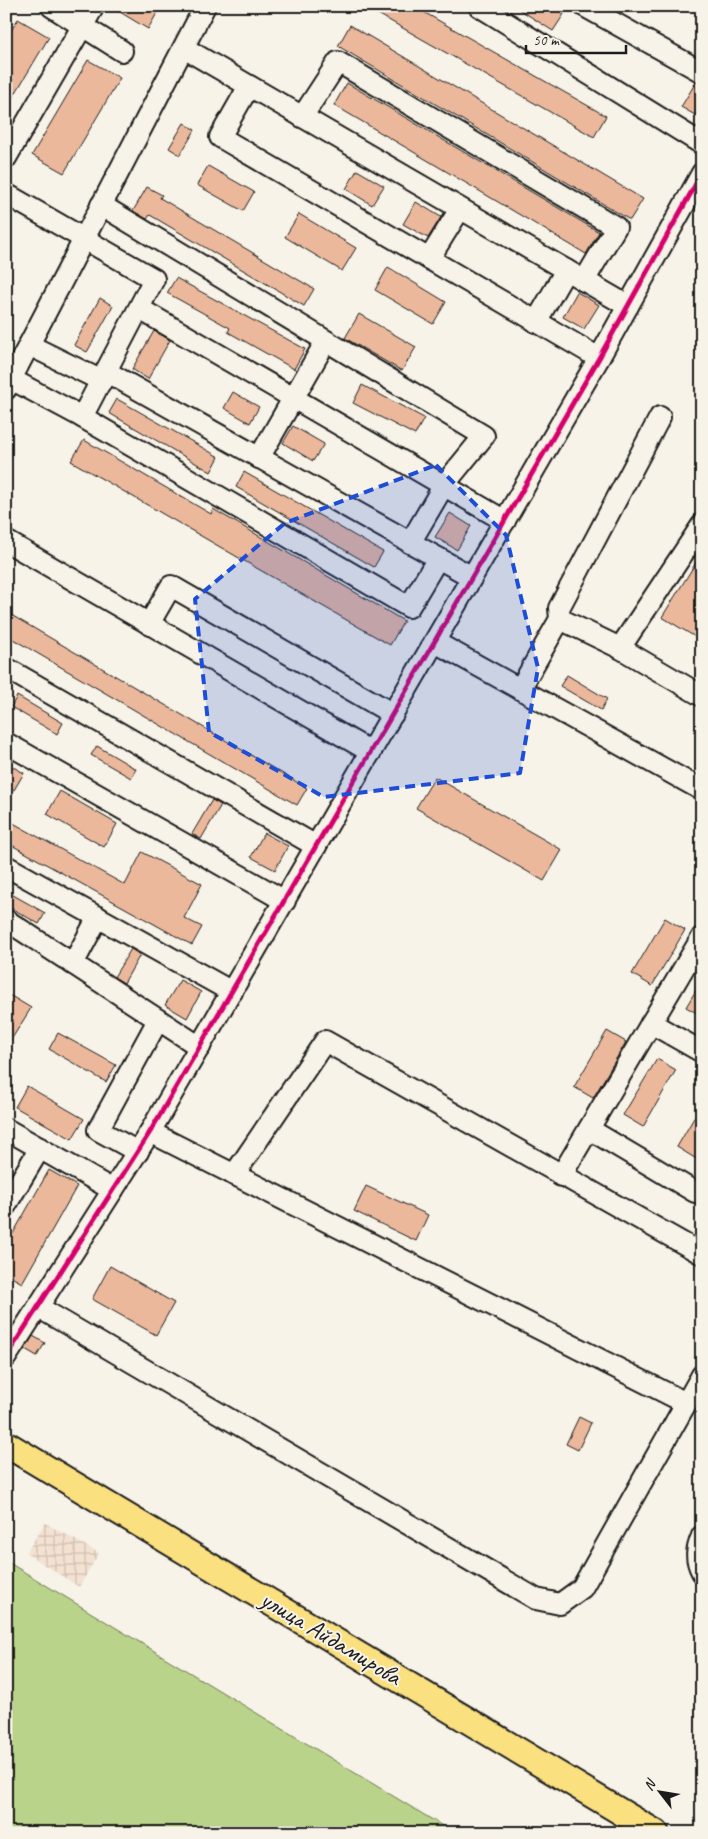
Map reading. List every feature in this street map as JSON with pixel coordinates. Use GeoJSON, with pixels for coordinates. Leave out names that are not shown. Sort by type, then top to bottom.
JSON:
{"type":"FeatureCollection","features":[{"type":"Feature","properties":{"kind":"main road","name":"улица Айдамирова"},"geometry":{"type":"LineString","coordinates":[[6,1444],[656,1833]]}},
{"type":"Feature","properties":{"kind":"street"},"geometry":{"type":"LineString","coordinates":[[50,6],[122,51]]}},
{"type":"Feature","properties":{"kind":"street"},"geometry":{"type":"LineString","coordinates":[[6,158],[94,6]]}},
{"type":"Feature","properties":{"kind":"street"},"geometry":{"type":"LineString","coordinates":[[205,6],[9,384],[82,418],[409,607],[438,558]]}},
{"type":"Feature","properties":{"kind":"street"},"geometry":{"type":"LineString","coordinates":[[479,6],[702,144]]}},
{"type":"Feature","properties":{"kind":"street"},"geometry":{"type":"LineString","coordinates":[[584,6],[702,72]]}},
{"type":"Feature","properties":{"kind":"street"},"geometry":{"type":"LineString","coordinates":[[184,48],[628,306]]}},
{"type":"Feature","properties":{"kind":"street"},"geometry":{"type":"LineString","coordinates":[[302,117],[338,62],[616,227],[584,281]]}},
{"type":"Feature","properties":{"kind":"street"},"geometry":{"type":"LineString","coordinates":[[249,86],[220,136],[599,358]]}},
{"type":"Feature","properties":{"kind":"street"},"geometry":{"type":"LineString","coordinates":[[6,1358],[138,1152],[200,1047],[599,358],[702,173]]}},
{"type":"Feature","properties":{"kind":"street"},"geometry":{"type":"LineString","coordinates":[[6,194],[154,279],[82,418]]}},
{"type":"Feature","properties":{"kind":"street"},"geometry":{"type":"LineString","coordinates":[[101,205],[484,436],[444,485],[410,543]]}},
{"type":"Feature","properties":{"kind":"street"},"geometry":{"type":"LineString","coordinates":[[428,259],[460,209]]}},
{"type":"Feature","properties":{"kind":"street"},"geometry":{"type":"LineString","coordinates":[[536,322],[566,270]]}},
{"type":"Feature","properties":{"kind":"street"},"geometry":{"type":"LineString","coordinates":[[140,309],[505,521]]}},
{"type":"Feature","properties":{"kind":"street"},"geometry":{"type":"LineString","coordinates":[[258,458],[326,341]]}},
{"type":"Feature","properties":{"kind":"street"},"geometry":{"type":"LineString","coordinates":[[29,345],[104,377],[258,458],[472,577]]}},
{"type":"Feature","properties":{"kind":"street"},"geometry":{"type":"LineString","coordinates":[[520,689],[560,619],[559,608],[660,417]]}},
{"type":"Feature","properties":{"kind":"street"},"geometry":{"type":"LineString","coordinates":[[620,648],[702,525]]}},
{"type":"Feature","properties":{"kind":"street"},"geometry":{"type":"LineString","coordinates":[[6,541],[371,752]]}},
{"type":"Feature","properties":{"kind":"street"},"geometry":{"type":"LineString","coordinates":[[149,624],[171,586],[394,714]]}},
{"type":"Feature","properties":{"kind":"street"},"geometry":{"type":"LineString","coordinates":[[560,619],[620,648],[702,696]]}},
{"type":"Feature","properties":{"kind":"street"},"geometry":{"type":"LineString","coordinates":[[435,642],[581,725],[702,790]]}},
{"type":"Feature","properties":{"kind":"street"},"geometry":{"type":"LineString","coordinates":[[6,668],[316,846]]}},
{"type":"Feature","properties":{"kind":"street"},"geometry":{"type":"LineString","coordinates":[[6,743],[285,900]]}},
{"type":"Feature","properties":{"kind":"street"},"geometry":{"type":"LineString","coordinates":[[6,866],[232,992]]}},
{"type":"Feature","properties":{"kind":"street"},"geometry":{"type":"LineString","coordinates":[[73,964],[98,917]]}},
{"type":"Feature","properties":{"kind":"street"},"geometry":{"type":"LineString","coordinates":[[6,920],[200,1047]]}},
{"type":"Feature","properties":{"kind":"street"},"geometry":{"type":"LineString","coordinates":[[561,1176],[702,937]]}},
{"type":"Feature","properties":{"kind":"street"},"geometry":{"type":"LineString","coordinates":[[138,1152],[98,1130],[158,1020]]}},
{"type":"Feature","properties":{"kind":"street"},"geometry":{"type":"LineString","coordinates":[[651,1023],[702,1052]]}},
{"type":"Feature","properties":{"kind":"street"},"geometry":{"type":"LineString","coordinates":[[234,1175],[325,1041],[702,1254]]}},
{"type":"Feature","properties":{"kind":"street"},"geometry":{"type":"LineString","coordinates":[[6,1129],[113,1190]]}},
{"type":"Feature","properties":{"kind":"street"},"geometry":{"type":"LineString","coordinates":[[589,1129],[698,1192]]}},
{"type":"Feature","properties":{"kind":"street"},"geometry":{"type":"LineString","coordinates":[[150,1132],[686,1403]]}},
{"type":"Feature","properties":{"kind":"street"},"geometry":{"type":"LineString","coordinates":[[6,1205],[40,1148]]}},
{"type":"Feature","properties":{"kind":"street"},"geometry":{"type":"LineString","coordinates":[[38,1307],[536,1599],[560,1604],[582,1588],[702,1375]]}},
{"type":"Feature","properties":{"kind":"street"},"geometry":{"type":"LineString","coordinates":[[702,1536],[696,1550],[697,1563],[702,1572]]}},
{"type":"Feature","properties":{"kind":"highlighted area"},"geometry":{"type":"Polygon","coordinates":[[[436,465],[506,535],[538,668],[520,773],[324,797],[209,732],[195,599],[285,523],[436,465]]]}},
{"type":"Feature","properties":{"kind":"shaded area"},"geometry":{"type":"Polygon","coordinates":[[[45,1523],[99,1553],[79,1587],[26,1553],[45,1523]]]}},
{"type":"Feature","properties":{"kind":"green space"},"geometry":{"type":"Polygon","coordinates":[[[6,1561],[454,1833],[6,1833],[6,1561]]]}},
{"type":"Feature","properties":{"kind":"building"},"geometry":{"type":"Polygon","coordinates":[[[110,6],[161,6],[148,29],[110,6]]]}},
{"type":"Feature","properties":{"kind":"building"},"geometry":{"type":"Polygon","coordinates":[[[364,6],[413,6],[606,116],[594,137],[364,6]]]}},
{"type":"Feature","properties":{"kind":"building"},"geometry":{"type":"Polygon","coordinates":[[[514,6],[553,6],[564,14],[553,31],[514,6]]]}},
{"type":"Feature","properties":{"kind":"building"},"geometry":{"type":"Polygon","coordinates":[[[18,19],[49,37],[6,109],[6,39],[18,19]]]}},
{"type":"Feature","properties":{"kind":"building"},"geometry":{"type":"Polygon","coordinates":[[[350,25],[643,199],[630,220],[338,46],[350,25]]]}},
{"type":"Feature","properties":{"kind":"building"},"geometry":{"type":"Polygon","coordinates":[[[88,60],[120,78],[64,173],[32,155],[88,60]]]}},
{"type":"Feature","properties":{"kind":"building"},"geometry":{"type":"Polygon","coordinates":[[[696,82],[702,84],[702,119],[681,107],[696,82]]]}},
{"type":"Feature","properties":{"kind":"building"},"geometry":{"type":"Polygon","coordinates":[[[347,83],[599,232],[586,254],[334,105],[347,83]]]}},
{"type":"Feature","properties":{"kind":"building"},"geometry":{"type":"Polygon","coordinates":[[[184,123],[195,130],[180,155],[169,148],[184,123]]]}},
{"type":"Feature","properties":{"kind":"building"},"geometry":{"type":"Polygon","coordinates":[[[208,166],[254,192],[243,211],[197,185],[208,166]]]}},
{"type":"Feature","properties":{"kind":"building"},"geometry":{"type":"Polygon","coordinates":[[[357,170],[384,186],[372,205],[346,189],[357,170]]]}},
{"type":"Feature","properties":{"kind":"building"},"geometry":{"type":"Polygon","coordinates":[[[147,187],[162,195],[160,198],[314,289],[304,306],[150,215],[147,219],[133,211],[147,187]]]}},
{"type":"Feature","properties":{"kind":"building"},"geometry":{"type":"Polygon","coordinates":[[[416,202],[441,217],[428,238],[403,224],[416,202]]]}},
{"type":"Feature","properties":{"kind":"building"},"geometry":{"type":"Polygon","coordinates":[[[299,214],[356,248],[342,271],[285,237],[299,214]]]}},
{"type":"Feature","properties":{"kind":"building"},"geometry":{"type":"Polygon","coordinates":[[[388,267],[446,302],[433,324],[375,290],[388,267]]]}},
{"type":"Feature","properties":{"kind":"building"},"geometry":{"type":"Polygon","coordinates":[[[176,278],[305,349],[294,369],[228,332],[230,328],[167,293],[176,278]]]}},
{"type":"Feature","properties":{"kind":"building"},"geometry":{"type":"Polygon","coordinates":[[[577,292],[599,305],[584,329],[563,317],[577,292]]]}},
{"type":"Feature","properties":{"kind":"building"},"geometry":{"type":"Polygon","coordinates":[[[100,298],[113,306],[87,352],[74,345],[100,298]]]}},
{"type":"Feature","properties":{"kind":"building"},"geometry":{"type":"Polygon","coordinates":[[[359,314],[416,347],[402,371],[345,338],[359,314]]]}},
{"type":"Feature","properties":{"kind":"building"},"geometry":{"type":"Polygon","coordinates":[[[154,331],[170,340],[148,379],[132,369],[154,331]]]}},
{"type":"Feature","properties":{"kind":"building"},"geometry":{"type":"Polygon","coordinates":[[[362,385],[424,418],[415,435],[353,403],[362,385]]]}},
{"type":"Feature","properties":{"kind":"building"},"geometry":{"type":"Polygon","coordinates":[[[233,392],[259,407],[250,423],[224,408],[233,392]]]}},
{"type":"Feature","properties":{"kind":"building"},"geometry":{"type":"Polygon","coordinates":[[[117,399],[219,457],[211,472],[109,413],[117,399]]]}},
{"type":"Feature","properties":{"kind":"building"},"geometry":{"type":"Polygon","coordinates":[[[293,426],[324,444],[313,461],[283,443],[293,426]]]}},
{"type":"Feature","properties":{"kind":"building"},"geometry":{"type":"Polygon","coordinates":[[[84,440],[211,514],[213,509],[404,621],[390,645],[71,461],[84,440]]]}},
{"type":"Feature","properties":{"kind":"building"},"geometry":{"type":"Polygon","coordinates":[[[244,472],[383,552],[374,567],[236,487],[244,472]]]}},
{"type":"Feature","properties":{"kind":"building"},"geometry":{"type":"Polygon","coordinates":[[[450,513],[471,526],[457,550],[435,537],[450,513]]]}},
{"type":"Feature","properties":{"kind":"building"},"geometry":{"type":"Polygon","coordinates":[[[702,553],[702,641],[662,617],[702,553]]]}},
{"type":"Feature","properties":{"kind":"building"},"geometry":{"type":"Polygon","coordinates":[[[6,612],[307,788],[297,805],[6,635],[6,612]]]}},
{"type":"Feature","properties":{"kind":"building"},"geometry":{"type":"Polygon","coordinates":[[[567,675],[607,699],[601,710],[560,686],[567,675]]]}},
{"type":"Feature","properties":{"kind":"building"},"geometry":{"type":"Polygon","coordinates":[[[17,696],[63,723],[57,734],[11,707],[17,696]]]}},
{"type":"Feature","properties":{"kind":"building"},"geometry":{"type":"Polygon","coordinates":[[[97,746],[136,769],[131,778],[91,755],[97,746]]]}},
{"type":"Feature","properties":{"kind":"building"},"geometry":{"type":"Polygon","coordinates":[[[6,763],[24,773],[14,790],[6,786],[6,763]]]}},
{"type":"Feature","properties":{"kind":"building"},"geometry":{"type":"Polygon","coordinates":[[[435,777],[562,850],[544,881],[416,808],[435,777]]]}},
{"type":"Feature","properties":{"kind":"building"},"geometry":{"type":"Polygon","coordinates":[[[60,791],[117,824],[104,847],[47,814],[60,791]]]}},
{"type":"Feature","properties":{"kind":"building"},"geometry":{"type":"Polygon","coordinates":[[[212,800],[221,805],[201,839],[192,834],[212,800]]]}},
{"type":"Feature","properties":{"kind":"building"},"geometry":{"type":"Polygon","coordinates":[[[6,819],[125,885],[142,852],[202,884],[184,918],[202,927],[192,945],[6,842],[6,819]]]}},
{"type":"Feature","properties":{"kind":"building"},"geometry":{"type":"Polygon","coordinates":[[[264,833],[288,846],[275,870],[251,857],[264,833]]]}},
{"type":"Feature","properties":{"kind":"building"},"geometry":{"type":"Polygon","coordinates":[[[6,891],[45,913],[39,924],[6,905],[6,891]]]}},
{"type":"Feature","properties":{"kind":"building"},"geometry":{"type":"Polygon","coordinates":[[[665,918],[685,930],[652,986],[632,974],[665,918]]]}},
{"type":"Feature","properties":{"kind":"building"},"geometry":{"type":"Polygon","coordinates":[[[131,949],[140,955],[124,983],[114,977],[131,949]]]}},
{"type":"Feature","properties":{"kind":"building"},"geometry":{"type":"Polygon","coordinates":[[[180,980],[201,992],[187,1018],[165,1005],[180,980]]]}},
{"type":"Feature","properties":{"kind":"building"},"geometry":{"type":"Polygon","coordinates":[[[702,980],[702,1016],[686,1007],[702,980]]]}},
{"type":"Feature","properties":{"kind":"building"},"geometry":{"type":"Polygon","coordinates":[[[6,993],[31,1008],[6,1048],[6,993]]]}},
{"type":"Feature","properties":{"kind":"building"},"geometry":{"type":"Polygon","coordinates":[[[607,1031],[626,1042],[593,1098],[574,1087],[607,1031]]]}},
{"type":"Feature","properties":{"kind":"building"},"geometry":{"type":"Polygon","coordinates":[[[58,1033],[116,1065],[106,1082],[49,1049],[58,1033]]]}},
{"type":"Feature","properties":{"kind":"building"},"geometry":{"type":"Polygon","coordinates":[[[657,1059],[676,1070],[643,1127],[623,1115],[657,1059]]]}},
{"type":"Feature","properties":{"kind":"building"},"geometry":{"type":"Polygon","coordinates":[[[27,1086],[84,1119],[72,1139],[15,1107],[27,1086]]]}},
{"type":"Feature","properties":{"kind":"building"},"geometry":{"type":"Polygon","coordinates":[[[702,1104],[702,1154],[698,1160],[677,1147],[702,1104]]]}},
{"type":"Feature","properties":{"kind":"building"},"geometry":{"type":"Polygon","coordinates":[[[49,1170],[77,1186],[22,1283],[6,1274],[6,1246],[49,1170]]]}},
{"type":"Feature","properties":{"kind":"building"},"geometry":{"type":"Polygon","coordinates":[[[366,1186],[428,1215],[416,1241],[354,1211],[366,1186]]]}},
{"type":"Feature","properties":{"kind":"building"},"geometry":{"type":"Polygon","coordinates":[[[110,1266],[174,1303],[156,1335],[92,1299],[110,1266]]]}},
{"type":"Feature","properties":{"kind":"building"},"geometry":{"type":"Polygon","coordinates":[[[33,1336],[45,1343],[37,1356],[25,1349],[33,1336]]]}},
{"type":"Feature","properties":{"kind":"building"},"geometry":{"type":"Polygon","coordinates":[[[579,1417],[591,1423],[578,1450],[566,1444],[579,1417]]]}},
{"type":"Feature","properties":{"kind":"cycle path"},"geometry":{"type":"LineString","coordinates":[[6,1357],[150,1132],[599,358],[702,173]]}}]}
